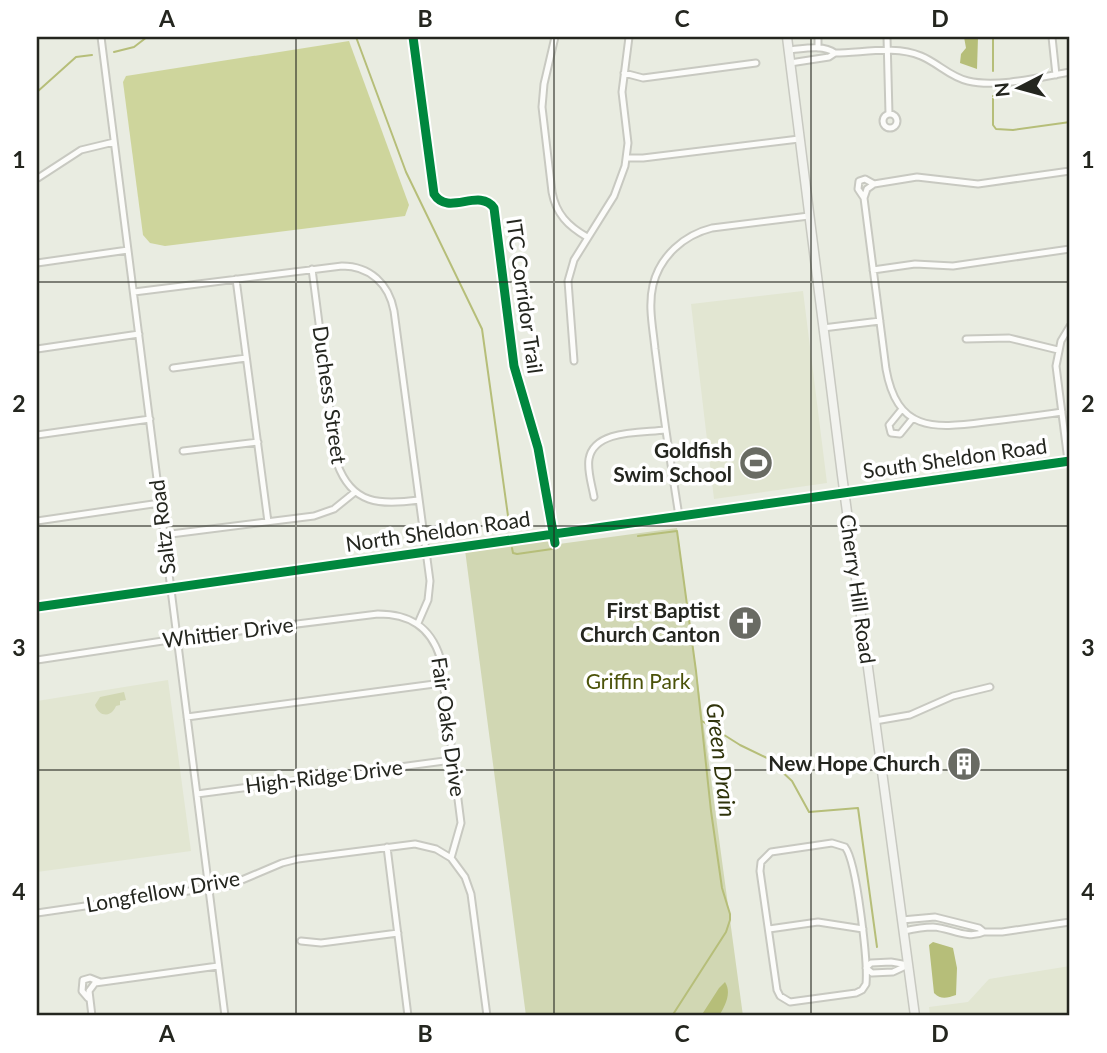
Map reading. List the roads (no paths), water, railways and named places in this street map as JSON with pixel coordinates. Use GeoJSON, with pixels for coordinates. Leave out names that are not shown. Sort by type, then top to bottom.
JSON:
{"type":"FeatureCollection","features":[{"type":"Feature","properties":{"kind":"main road","name":"Cherry Hill Road"},"geometry":{"type":"LineString","coordinates":[[787,37],[844,493],[915,1016]]}},
{"type":"Feature","properties":{"kind":"street","name":"Saltz Road"},"geometry":{"type":"LineString","coordinates":[[101,37],[225,1016]]}},
{"type":"Feature","properties":{"kind":"street"},"geometry":{"type":"LineString","coordinates":[[555,37],[544,84],[542,107],[552,192],[562,218],[587,237]]}},
{"type":"Feature","properties":{"kind":"street"},"geometry":{"type":"LineString","coordinates":[[574,361],[568,281],[574,260],[614,196],[627,158],[628,143],[622,92],[629,37]]}},
{"type":"Feature","properties":{"kind":"street"},"geometry":{"type":"LineString","coordinates":[[818,37],[818,48]]}},
{"type":"Feature","properties":{"kind":"street"},"geometry":{"type":"LineString","coordinates":[[887,37],[889,114]]}},
{"type":"Feature","properties":{"kind":"street"},"geometry":{"type":"LineString","coordinates":[[1052,37],[1056,75]]}},
{"type":"Feature","properties":{"kind":"street"},"geometry":{"type":"LineString","coordinates":[[788,50],[818,48],[829,49],[835,53]]}},
{"type":"Feature","properties":{"kind":"street"},"geometry":{"type":"LineString","coordinates":[[790,63],[817,60],[835,53],[888,51],[922,56],[955,77],[969,82],[998,82],[1070,72]]}},
{"type":"Feature","properties":{"kind":"street"},"geometry":{"type":"LineString","coordinates":[[624,73],[643,78],[756,63]]}},
{"type":"Feature","properties":{"kind":"street"},"geometry":{"type":"LineString","coordinates":[[627,158],[800,139]]}},
{"type":"Feature","properties":{"kind":"street"},"geometry":{"type":"LineString","coordinates":[[38,178],[81,150],[114,142]]}},
{"type":"Feature","properties":{"kind":"street"},"geometry":{"type":"LineString","coordinates":[[871,186],[924,177],[978,184],[1070,171]]}},
{"type":"Feature","properties":{"kind":"street"},"geometry":{"type":"LineString","coordinates":[[871,186],[867,180],[859,181],[858,190],[864,198],[889,385],[902,409],[913,418],[931,425],[948,427],[1062,412]]}},
{"type":"Feature","properties":{"kind":"street"},"geometry":{"type":"LineString","coordinates":[[864,198],[871,186]]}},
{"type":"Feature","properties":{"kind":"street"},"geometry":{"type":"LineString","coordinates":[[679,516],[651,305],[654,282],[663,262],[680,243],[704,230],[808,216]]}},
{"type":"Feature","properties":{"kind":"street"},"geometry":{"type":"LineString","coordinates":[[37,263],[128,250]]}},
{"type":"Feature","properties":{"kind":"street"},"geometry":{"type":"LineString","coordinates":[[873,270],[915,264],[953,266],[1070,250]]}},
{"type":"Feature","properties":{"kind":"street"},"geometry":{"type":"LineString","coordinates":[[134,292],[349,266],[365,270],[377,278],[389,293],[394,311],[426,552],[429,593],[426,608],[418,624]]}},
{"type":"Feature","properties":{"kind":"street","name":"Duchess Street"},"geometry":{"type":"LineString","coordinates":[[312,269],[337,463],[343,478],[355,492],[367,499],[383,503],[419,500]]}},
{"type":"Feature","properties":{"kind":"street"},"geometry":{"type":"LineString","coordinates":[[236,279],[268,522]]}},
{"type":"Feature","properties":{"kind":"street"},"geometry":{"type":"LineString","coordinates":[[823,328],[880,320]]}},
{"type":"Feature","properties":{"kind":"street"},"geometry":{"type":"LineString","coordinates":[[1069,461],[1056,366],[1058,350],[1070,326]]}},
{"type":"Feature","properties":{"kind":"street"},"geometry":{"type":"LineString","coordinates":[[37,349],[139,334]]}},
{"type":"Feature","properties":{"kind":"street"},"geometry":{"type":"LineString","coordinates":[[966,339],[1009,338],[1058,350]]}},
{"type":"Feature","properties":{"kind":"street"},"geometry":{"type":"LineString","coordinates":[[173,368],[246,358]]}},
{"type":"Feature","properties":{"kind":"street"},"geometry":{"type":"LineString","coordinates":[[902,409],[889,425],[891,433],[900,434],[913,418]]}},
{"type":"Feature","properties":{"kind":"street"},"geometry":{"type":"LineString","coordinates":[[37,435],[150,419]]}},
{"type":"Feature","properties":{"kind":"street"},"geometry":{"type":"LineString","coordinates":[[594,497],[589,458],[598,442],[610,437],[666,430]]}},
{"type":"Feature","properties":{"kind":"street"},"geometry":{"type":"LineString","coordinates":[[183,451],[258,442]]}},
{"type":"Feature","properties":{"kind":"street","name":"South Sheldon Road"},"geometry":{"type":"LineString","coordinates":[[844,493],[1069,461]]}},
{"type":"Feature","properties":{"kind":"street"},"geometry":{"type":"LineString","coordinates":[[163,536],[324,513],[341,505],[355,492]]}},
{"type":"Feature","properties":{"kind":"street","name":"North Sheldon Road"},"geometry":{"type":"LineString","coordinates":[[37,607],[844,493]]}},
{"type":"Feature","properties":{"kind":"street"},"geometry":{"type":"LineString","coordinates":[[37,521],[160,503]]}},
{"type":"Feature","properties":{"kind":"street","name":"Whittier Drive"},"geometry":{"type":"LineString","coordinates":[[37,660],[176,639],[378,614],[400,615],[418,624]]}},
{"type":"Feature","properties":{"kind":"street","name":"Fair Oaks Drive"},"geometry":{"type":"LineString","coordinates":[[418,624],[429,634],[437,648],[442,683],[461,823],[451,858]]}},
{"type":"Feature","properties":{"kind":"street"},"geometry":{"type":"LineString","coordinates":[[187,717],[442,683]]}},
{"type":"Feature","properties":{"kind":"street"},"geometry":{"type":"LineString","coordinates":[[875,721],[909,715],[953,696],[990,688]]}},
{"type":"Feature","properties":{"kind":"street","name":"High-Ridge Drive"},"geometry":{"type":"LineString","coordinates":[[197,794],[452,760]]}},
{"type":"Feature","properties":{"kind":"street"},"geometry":{"type":"LineString","coordinates":[[841,844],[849,853],[863,929],[866,984],[860,992],[786,1001],[777,990],[760,871],[762,859],[771,852],[841,844]]}},
{"type":"Feature","properties":{"kind":"street","name":"Longfellow Drive"},"geometry":{"type":"LineString","coordinates":[[37,913],[240,882],[282,863],[298,859],[387,847],[420,845],[436,849],[451,858]]}},
{"type":"Feature","properties":{"kind":"street"},"geometry":{"type":"LineString","coordinates":[[387,847],[408,1016]]}},
{"type":"Feature","properties":{"kind":"street"},"geometry":{"type":"LineString","coordinates":[[451,858],[465,877],[471,894],[486,1016]]}},
{"type":"Feature","properties":{"kind":"street"},"geometry":{"type":"LineString","coordinates":[[902,920],[935,917],[979,928],[984,932]]}},
{"type":"Feature","properties":{"kind":"street"},"geometry":{"type":"LineString","coordinates":[[769,929],[818,922],[863,929]]}},
{"type":"Feature","properties":{"kind":"street"},"geometry":{"type":"LineString","coordinates":[[904,931],[930,927],[977,935],[1070,922]]}},
{"type":"Feature","properties":{"kind":"street"},"geometry":{"type":"LineString","coordinates":[[301,941],[321,943],[398,933]]}},
{"type":"Feature","properties":{"kind":"street"},"geometry":{"type":"LineString","coordinates":[[866,968],[871,963],[908,965]]}},
{"type":"Feature","properties":{"kind":"street"},"geometry":{"type":"LineString","coordinates":[[866,968],[872,973],[893,972],[908,965]]}},
{"type":"Feature","properties":{"kind":"street"},"geometry":{"type":"LineString","coordinates":[[92,1016],[89,999],[91,987],[100,982],[218,967]]}},
{"type":"Feature","properties":{"kind":"street"},"geometry":{"type":"LineString","coordinates":[[89,999],[82,991],[83,980],[90,978],[100,982]]}},
{"type":"Feature","properties":{"kind":"waterway"},"geometry":{"type":"LineString","coordinates":[[114,52],[134,47],[147,37]]}},
{"type":"Feature","properties":{"kind":"waterway","name":"Green Drain"},"geometry":{"type":"LineString","coordinates":[[356,37],[406,172],[482,329],[509,523]]}},
{"type":"Feature","properties":{"kind":"waterway"},"geometry":{"type":"LineString","coordinates":[[993,37],[993,71]]}},
{"type":"Feature","properties":{"kind":"waterway"},"geometry":{"type":"LineString","coordinates":[[37,92],[76,57],[92,55]]}},
{"type":"Feature","properties":{"kind":"waterway"},"geometry":{"type":"LineString","coordinates":[[993,96],[993,125],[996,129],[1013,130],[1070,122]]}},
{"type":"Feature","properties":{"kind":"waterway","name":"Green Drain"},"geometry":{"type":"LineString","coordinates":[[638,536],[677,531],[711,811],[722,888],[730,914],[726,932],[672,1016]]}},
{"type":"Feature","properties":{"kind":"waterway","name":"Green Drain"},"geometry":{"type":"LineString","coordinates":[[512,548],[513,553],[517,554],[552,549]]}},
{"type":"Feature","properties":{"kind":"waterway"},"geometry":{"type":"LineString","coordinates":[[702,721],[767,758],[792,781],[809,812],[858,808],[877,947]]}},
{"type":"Feature","properties":{"kind":"place","name":"Goldfish Swim School"},"geometry":{"type":"Point","coordinates":[756,463]}},
{"type":"Feature","properties":{"kind":"place","name":"First Baptist Church Canton"},"geometry":{"type":"Point","coordinates":[745,623]}},
{"type":"Feature","properties":{"kind":"place","name":"New Hope Church"},"geometry":{"type":"Point","coordinates":[964,764]}},
{"type":"Feature","properties":{"kind":"park label","name":"Griffin Park"},"geometry":{"type":"Point","coordinates":[638,682]}}]}
